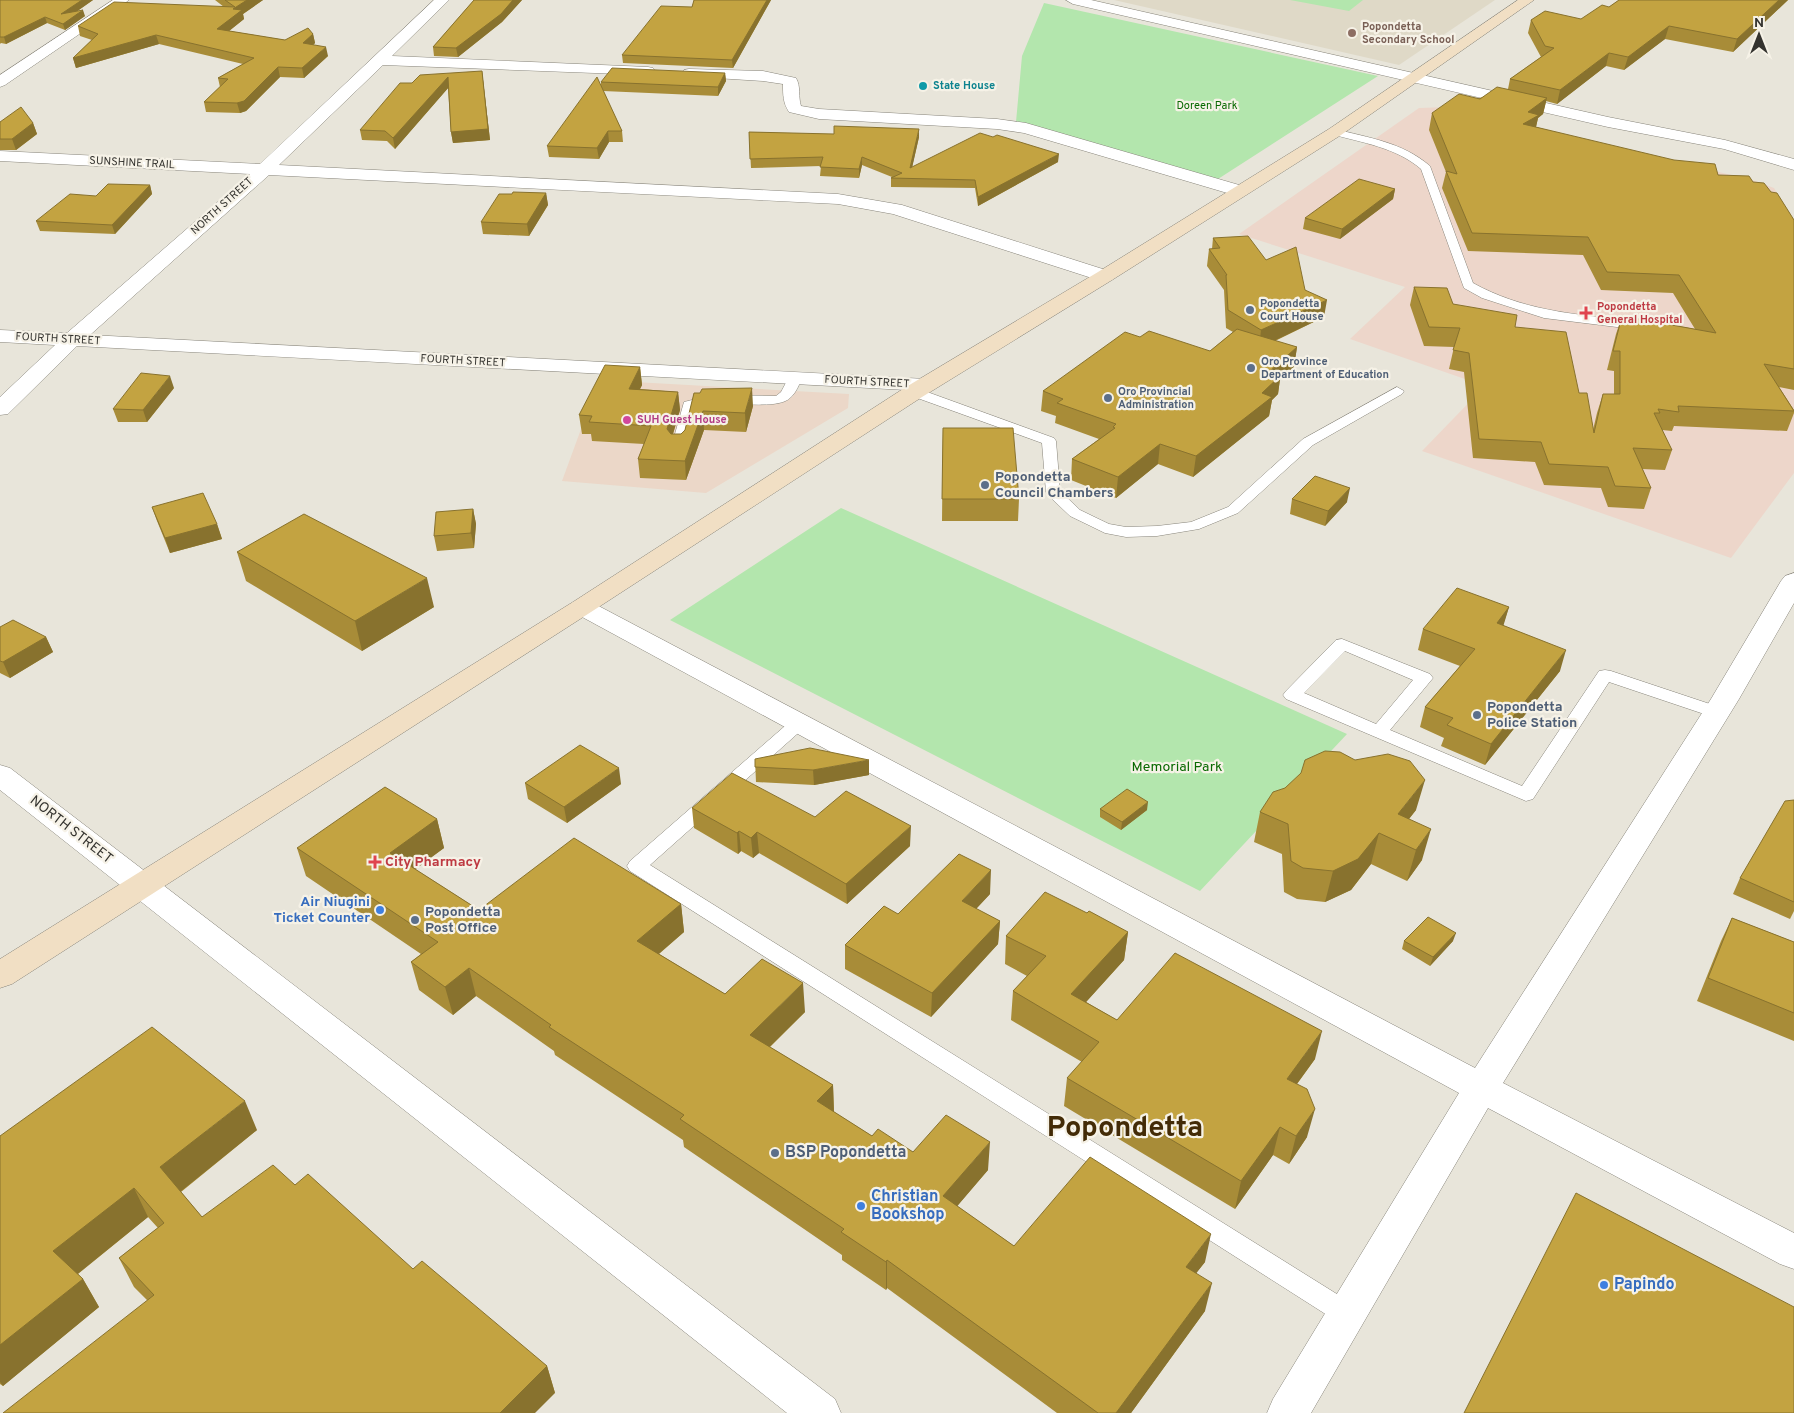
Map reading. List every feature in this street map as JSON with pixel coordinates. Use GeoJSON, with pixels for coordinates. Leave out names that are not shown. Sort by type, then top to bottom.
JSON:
{"type":"FeatureCollection","features":[{"type":"Feature","properties":{"kind":"main road"},"geometry":{"type":"LineString","coordinates":[[0,975],[582,607],[920,389],[1106,276],[1335,132],[1527,0]]}},
{"type":"Feature","properties":{"kind":"street"},"geometry":{"type":"LineString","coordinates":[[0,82],[122,0]]}},
{"type":"Feature","properties":{"kind":"street","name":"NORTH STREET"},"geometry":{"type":"LineString","coordinates":[[0,409],[72,340],[264,170],[377,60],[442,0]]}},
{"type":"Feature","properties":{"kind":"street"},"geometry":{"type":"LineString","coordinates":[[1073,0],[1608,122],[1688,136],[1775,158],[1794,165]]}},
{"type":"Feature","properties":{"kind":"street"},"geometry":{"type":"LineString","coordinates":[[377,60],[763,76],[791,81],[791,99],[794,109],[819,114],[997,124],[1026,128],[1240,190]]}},
{"type":"Feature","properties":{"kind":"street","name":"SUNSHINE TRAIL"},"geometry":{"type":"LineString","coordinates":[[0,156],[838,198],[896,209],[1106,276]]}},
{"type":"Feature","properties":{"kind":"street","name":"FOURTH STREET"},"geometry":{"type":"LineString","coordinates":[[0,336],[794,378],[920,389]]}},
{"type":"Feature","properties":{"kind":"street"},"geometry":{"type":"LineString","coordinates":[[1288,1413],[1481,1088],[1716,712],[1794,581]]}},
{"type":"Feature","properties":{"kind":"street"},"geometry":{"type":"LineString","coordinates":[[582,607],[1481,1088],[1794,1252]]}},
{"type":"Feature","properties":{"kind":"street","name":"NORTH STREET"},"geometry":{"type":"LineString","coordinates":[[0,775],[820,1413]]}},
{"type":"Feature","properties":{"kind":"lane"},"geometry":{"type":"LineString","coordinates":[[1335,132],[1396,148],[1412,156],[1426,168],[1468,285],[1486,295],[1548,315],[1625,324]]}},
{"type":"Feature","properties":{"kind":"lane"},"geometry":{"type":"LineString","coordinates":[[678,448],[689,405],[698,400],[723,398],[776,400],[785,397],[794,378]]}},
{"type":"Feature","properties":{"kind":"lane"},"geometry":{"type":"LineString","coordinates":[[920,389],[1049,441],[1053,492],[1075,513],[1105,528],[1126,532],[1157,531],[1194,526],[1233,510],[1308,442],[1397,391]]}},
{"type":"Feature","properties":{"kind":"lane"},"geometry":{"type":"LineString","coordinates":[[1379,732],[1424,678],[1342,644],[1292,695],[1526,795],[1605,675],[1716,712]]}},
{"type":"Feature","properties":{"kind":"lane"},"geometry":{"type":"LineString","coordinates":[[800,723],[636,866],[1347,1314]]}},
{"type":"Feature","properties":{"kind":"shaded area","name":"Popondetta Secondary School"},"geometry":{"type":"Polygon","coordinates":[[[1114,0],[1495,0],[1399,65],[1114,0]]]}},
{"type":"Feature","properties":{"kind":"shaded area","name":"Popondetta General Hospital"},"geometry":{"type":"Polygon","coordinates":[[[1449,107],[1752,180],[1774,188],[1794,222],[1794,473],[1731,558],[1422,451],[1485,386],[1350,339],[1405,287],[1239,234],[1419,108],[1449,107]]]}},
{"type":"Feature","properties":{"kind":"shaded area","name":"SUH Guest House"},"geometry":{"type":"Polygon","coordinates":[[[599,380],[849,394],[848,408],[706,493],[562,481],[599,380]]]}},
{"type":"Feature","properties":{"kind":"green space"},"geometry":{"type":"Polygon","coordinates":[[[1290,0],[1363,0],[1349,11],[1290,0]]]}},
{"type":"Feature","properties":{"kind":"green space","name":"Doreen Park"},"geometry":{"type":"Polygon","coordinates":[[[1044,3],[1378,76],[1218,179],[1016,122],[1022,56],[1044,3]]]}},
{"type":"Feature","properties":{"kind":"green space","name":"Memorial Park"},"geometry":{"type":"Polygon","coordinates":[[[841,508],[1347,734],[1200,891],[670,620],[841,508]]]}},
{"type":"Feature","properties":{"kind":"building"},"geometry":{"type":"Polygon","coordinates":[[[0,0],[82,0],[61,14],[83,10],[63,24],[45,17],[4,37],[0,37],[0,0]]]}},
{"type":"Feature","properties":{"kind":"building"},"geometry":{"type":"Polygon","coordinates":[[[225,0],[247,0],[233,9],[242,10],[217,29],[285,40],[308,28],[313,34],[303,43],[326,47],[302,68],[278,67],[244,101],[237,103],[204,102],[228,79],[218,78],[254,58],[156,35],[73,58],[98,34],[78,26],[114,2],[235,7],[225,0]]]}},
{"type":"Feature","properties":{"kind":"building"},"geometry":{"type":"Polygon","coordinates":[[[474,0],[513,0],[501,14],[456,48],[433,47],[474,0]]]}},
{"type":"Feature","properties":{"kind":"building"},"geometry":{"type":"Polygon","coordinates":[[[694,0],[767,0],[732,60],[622,55],[661,6],[692,7],[694,0]]]}},
{"type":"Feature","properties":{"kind":"building"},"geometry":{"type":"Polygon","coordinates":[[[1619,0],[1779,0],[1737,39],[1669,26],[1628,57],[1609,53],[1560,90],[1510,79],[1554,48],[1545,46],[1531,20],[1545,11],[1581,19],[1602,5],[1609,7],[1619,0]]]}},
{"type":"Feature","properties":{"kind":"building"},"geometry":{"type":"Polygon","coordinates":[[[612,68],[725,73],[718,87],[601,82],[612,68]]]}},
{"type":"Feature","properties":{"kind":"building"},"geometry":{"type":"Polygon","coordinates":[[[482,71],[488,129],[451,132],[448,77],[393,138],[385,131],[360,130],[400,83],[412,83],[420,75],[482,71]]]}},
{"type":"Feature","properties":{"kind":"building"},"geometry":{"type":"Polygon","coordinates":[[[597,77],[622,131],[608,131],[597,148],[547,146],[597,77]]]}},
{"type":"Feature","properties":{"kind":"building"},"geometry":{"type":"Polygon","coordinates":[[[1497,87],[1547,98],[1528,112],[1539,115],[1523,124],[1674,160],[1715,164],[1718,175],[1749,176],[1753,182],[1764,183],[1771,192],[1777,193],[1794,220],[1794,369],[1764,364],[1794,411],[1678,406],[1679,412],[1658,409],[1660,413],[1654,413],[1672,450],[1633,448],[1651,488],[1615,486],[1608,467],[1549,464],[1541,442],[1479,439],[1469,353],[1453,350],[1460,328],[1429,327],[1414,287],[1447,288],[1453,304],[1517,315],[1515,327],[1566,332],[1579,393],[1587,393],[1594,433],[1603,394],[1620,394],[1620,351],[1613,351],[1622,316],[1716,333],[1679,275],[1607,272],[1588,237],[1472,233],[1446,171],[1457,174],[1432,113],[1459,94],[1480,99],[1497,87]]]}},
{"type":"Feature","properties":{"kind":"building"},"geometry":{"type":"Polygon","coordinates":[[[21,107],[33,123],[12,139],[0,139],[0,122],[21,107]]]}},
{"type":"Feature","properties":{"kind":"building"},"geometry":{"type":"Polygon","coordinates":[[[834,126],[919,129],[910,168],[980,133],[993,137],[997,135],[1059,154],[978,197],[975,180],[891,178],[902,173],[862,157],[859,169],[820,167],[823,157],[750,159],[749,132],[834,134],[834,126]]]}},
{"type":"Feature","properties":{"kind":"building"},"geometry":{"type":"Polygon","coordinates":[[[1359,179],[1395,189],[1342,229],[1305,218],[1359,179]]]}},
{"type":"Feature","properties":{"kind":"building"},"geometry":{"type":"Polygon","coordinates":[[[108,184],[150,185],[112,225],[36,221],[70,194],[96,196],[108,184]]]}},
{"type":"Feature","properties":{"kind":"building"},"geometry":{"type":"Polygon","coordinates":[[[513,192],[546,193],[527,224],[481,222],[499,194],[512,194],[513,192]]]}},
{"type":"Feature","properties":{"kind":"building"},"geometry":{"type":"Polygon","coordinates":[[[1248,236],[1266,260],[1296,247],[1305,290],[1327,300],[1261,330],[1228,310],[1227,275],[1209,249],[1220,248],[1213,238],[1248,236]]]}},
{"type":"Feature","properties":{"kind":"building"},"geometry":{"type":"Polygon","coordinates":[[[1237,329],[1297,347],[1270,371],[1281,375],[1262,393],[1272,397],[1196,456],[1160,444],[1118,477],[1072,459],[1115,428],[1113,427],[1116,424],[1057,403],[1063,399],[1043,391],[1125,332],[1140,337],[1149,331],[1210,351],[1237,329]]]}},
{"type":"Feature","properties":{"kind":"building"},"geometry":{"type":"Polygon","coordinates":[[[605,365],[640,367],[629,389],[678,392],[667,429],[671,434],[681,434],[685,430],[694,393],[700,393],[702,389],[752,388],[745,413],[703,411],[685,461],[638,459],[651,426],[589,422],[592,416],[579,415],[605,365]]]}},
{"type":"Feature","properties":{"kind":"building"},"geometry":{"type":"Polygon","coordinates":[[[141,373],[170,376],[143,410],[113,409],[141,373]]]}},
{"type":"Feature","properties":{"kind":"building"},"geometry":{"type":"Polygon","coordinates":[[[943,428],[1013,428],[1019,499],[942,499],[943,428]]]}},
{"type":"Feature","properties":{"kind":"building"},"geometry":{"type":"Polygon","coordinates":[[[1315,476],[1350,488],[1328,511],[1292,499],[1315,476]]]}},
{"type":"Feature","properties":{"kind":"building"},"geometry":{"type":"Polygon","coordinates":[[[203,493],[217,524],[165,538],[152,507],[203,493]]]}},
{"type":"Feature","properties":{"kind":"building"},"geometry":{"type":"Polygon","coordinates":[[[473,509],[471,533],[434,536],[436,512],[473,509]]]}},
{"type":"Feature","properties":{"kind":"building"},"geometry":{"type":"Polygon","coordinates":[[[304,514],[427,578],[355,621],[237,552],[304,514]]]}},
{"type":"Feature","properties":{"kind":"building"},"geometry":{"type":"Polygon","coordinates":[[[1457,588],[1509,607],[1497,623],[1566,650],[1491,744],[1447,725],[1453,718],[1425,707],[1475,649],[1423,629],[1457,588]]]}},
{"type":"Feature","properties":{"kind":"building"},"geometry":{"type":"Polygon","coordinates":[[[13,620],[46,637],[3,662],[0,661],[0,627],[13,620]]]}},
{"type":"Feature","properties":{"kind":"building"},"geometry":{"type":"Polygon","coordinates":[[[580,745],[619,768],[564,807],[525,783],[580,745]]]}},
{"type":"Feature","properties":{"kind":"building"},"geometry":{"type":"Polygon","coordinates":[[[810,748],[869,760],[813,770],[755,767],[755,759],[810,748]]]}},
{"type":"Feature","properties":{"kind":"building"},"geometry":{"type":"Polygon","coordinates":[[[1325,751],[1340,752],[1355,760],[1388,754],[1410,761],[1425,780],[1398,814],[1431,829],[1416,850],[1379,833],[1358,859],[1333,871],[1303,868],[1291,861],[1288,824],[1260,812],[1273,792],[1285,788],[1301,773],[1305,760],[1325,751]]]}},
{"type":"Feature","properties":{"kind":"building"},"geometry":{"type":"Polygon","coordinates":[[[732,773],[815,817],[846,791],[911,826],[846,884],[757,832],[751,838],[739,831],[737,833],[692,808],[732,773]]]}},
{"type":"Feature","properties":{"kind":"building"},"geometry":{"type":"Polygon","coordinates":[[[385,787],[437,819],[390,853],[479,910],[574,838],[681,904],[637,941],[725,994],[762,959],[803,983],[750,1035],[833,1085],[817,1101],[872,1136],[878,1129],[913,1152],[946,1115],[990,1142],[943,1196],[1014,1246],[1090,1157],[1211,1234],[1186,1267],[1212,1283],[1116,1413],[1098,1413],[887,1260],[886,1262],[841,1232],[844,1229],[680,1119],[684,1115],[549,1027],[551,1025],[469,968],[445,987],[411,962],[438,942],[297,848],[385,787]]]}},
{"type":"Feature","properties":{"kind":"building"},"geometry":{"type":"Polygon","coordinates":[[[1127,789],[1148,802],[1122,822],[1100,809],[1127,789]]]}},
{"type":"Feature","properties":{"kind":"building"},"geometry":{"type":"Polygon","coordinates":[[[1794,800],[1794,902],[1740,878],[1785,801],[1794,800]]]}},
{"type":"Feature","properties":{"kind":"building"},"geometry":{"type":"Polygon","coordinates":[[[959,854],[991,870],[962,901],[1000,921],[932,993],[845,945],[884,906],[898,914],[959,854]]]}},
{"type":"Feature","properties":{"kind":"building"},"geometry":{"type":"Polygon","coordinates":[[[1045,892],[1087,913],[1089,911],[1128,932],[1071,994],[1117,1020],[1175,953],[1322,1031],[1287,1079],[1307,1089],[1315,1109],[1296,1136],[1280,1127],[1241,1181],[1067,1078],[1099,1042],[1013,991],[1046,956],[1006,936],[1045,892]]]}},
{"type":"Feature","properties":{"kind":"building"},"geometry":{"type":"Polygon","coordinates":[[[1428,917],[1456,933],[1433,957],[1404,941],[1428,917]]]}},
{"type":"Feature","properties":{"kind":"building"},"geometry":{"type":"Polygon","coordinates":[[[1732,918],[1794,942],[1794,1013],[1708,978],[1732,918]]]}},
{"type":"Feature","properties":{"kind":"building"},"geometry":{"type":"Polygon","coordinates":[[[152,1027],[245,1101],[160,1167],[202,1217],[273,1165],[295,1185],[308,1174],[413,1269],[422,1261],[547,1366],[500,1413],[3,1413],[154,1295],[119,1258],[164,1223],[134,1188],[53,1251],[83,1279],[0,1345],[0,1136],[152,1027]]]}},
{"type":"Feature","properties":{"kind":"building","name":"Papindo"},"geometry":{"type":"Polygon","coordinates":[[[1576,1193],[1794,1307],[1794,1413],[1464,1413],[1576,1193]]]}},
{"type":"Feature","properties":{"kind":"place","name":"Popondetta Secondary School"},"geometry":{"type":"Point","coordinates":[1352,33]}},
{"type":"Feature","properties":{"kind":"place","name":"State House"},"geometry":{"type":"Point","coordinates":[923,86]}},
{"type":"Feature","properties":{"kind":"place","name":"Popondetta Court House"},"geometry":{"type":"Point","coordinates":[1250,310]}},
{"type":"Feature","properties":{"kind":"place","name":"Popondetta General Hospital"},"geometry":{"type":"Point","coordinates":[1586,313]}},
{"type":"Feature","properties":{"kind":"place","name":"Oro Province Department of Education"},"geometry":{"type":"Point","coordinates":[1251,368]}},
{"type":"Feature","properties":{"kind":"place","name":"Oro Provincial Administration"},"geometry":{"type":"Point","coordinates":[1108,398]}},
{"type":"Feature","properties":{"kind":"place","name":"SUH Guest House"},"geometry":{"type":"Point","coordinates":[627,420]}},
{"type":"Feature","properties":{"kind":"place","name":"Popondetta Council Chambers"},"geometry":{"type":"Point","coordinates":[985,485]}},
{"type":"Feature","properties":{"kind":"place","name":"Popondetta Police Station"},"geometry":{"type":"Point","coordinates":[1477,715]}},
{"type":"Feature","properties":{"kind":"place","name":"City Pharmacy"},"geometry":{"type":"Point","coordinates":[375,862]}},
{"type":"Feature","properties":{"kind":"place","name":"Air Niugini Ticket Counter"},"geometry":{"type":"Point","coordinates":[380,910]}},
{"type":"Feature","properties":{"kind":"place","name":"Popondetta Post Office"},"geometry":{"type":"Point","coordinates":[415,920]}},
{"type":"Feature","properties":{"kind":"place","name":"BSP Popondetta"},"geometry":{"type":"Point","coordinates":[775,1153]}},
{"type":"Feature","properties":{"kind":"place","name":"Christian Bookshop"},"geometry":{"type":"Point","coordinates":[861,1206]}},
{"type":"Feature","properties":{"kind":"place","name":"Papindo"},"geometry":{"type":"Point","coordinates":[1604,1285]}},
{"type":"Feature","properties":{"kind":"district","name":"Popondetta"},"geometry":{"type":"Point","coordinates":[1125,1128]}}]}
